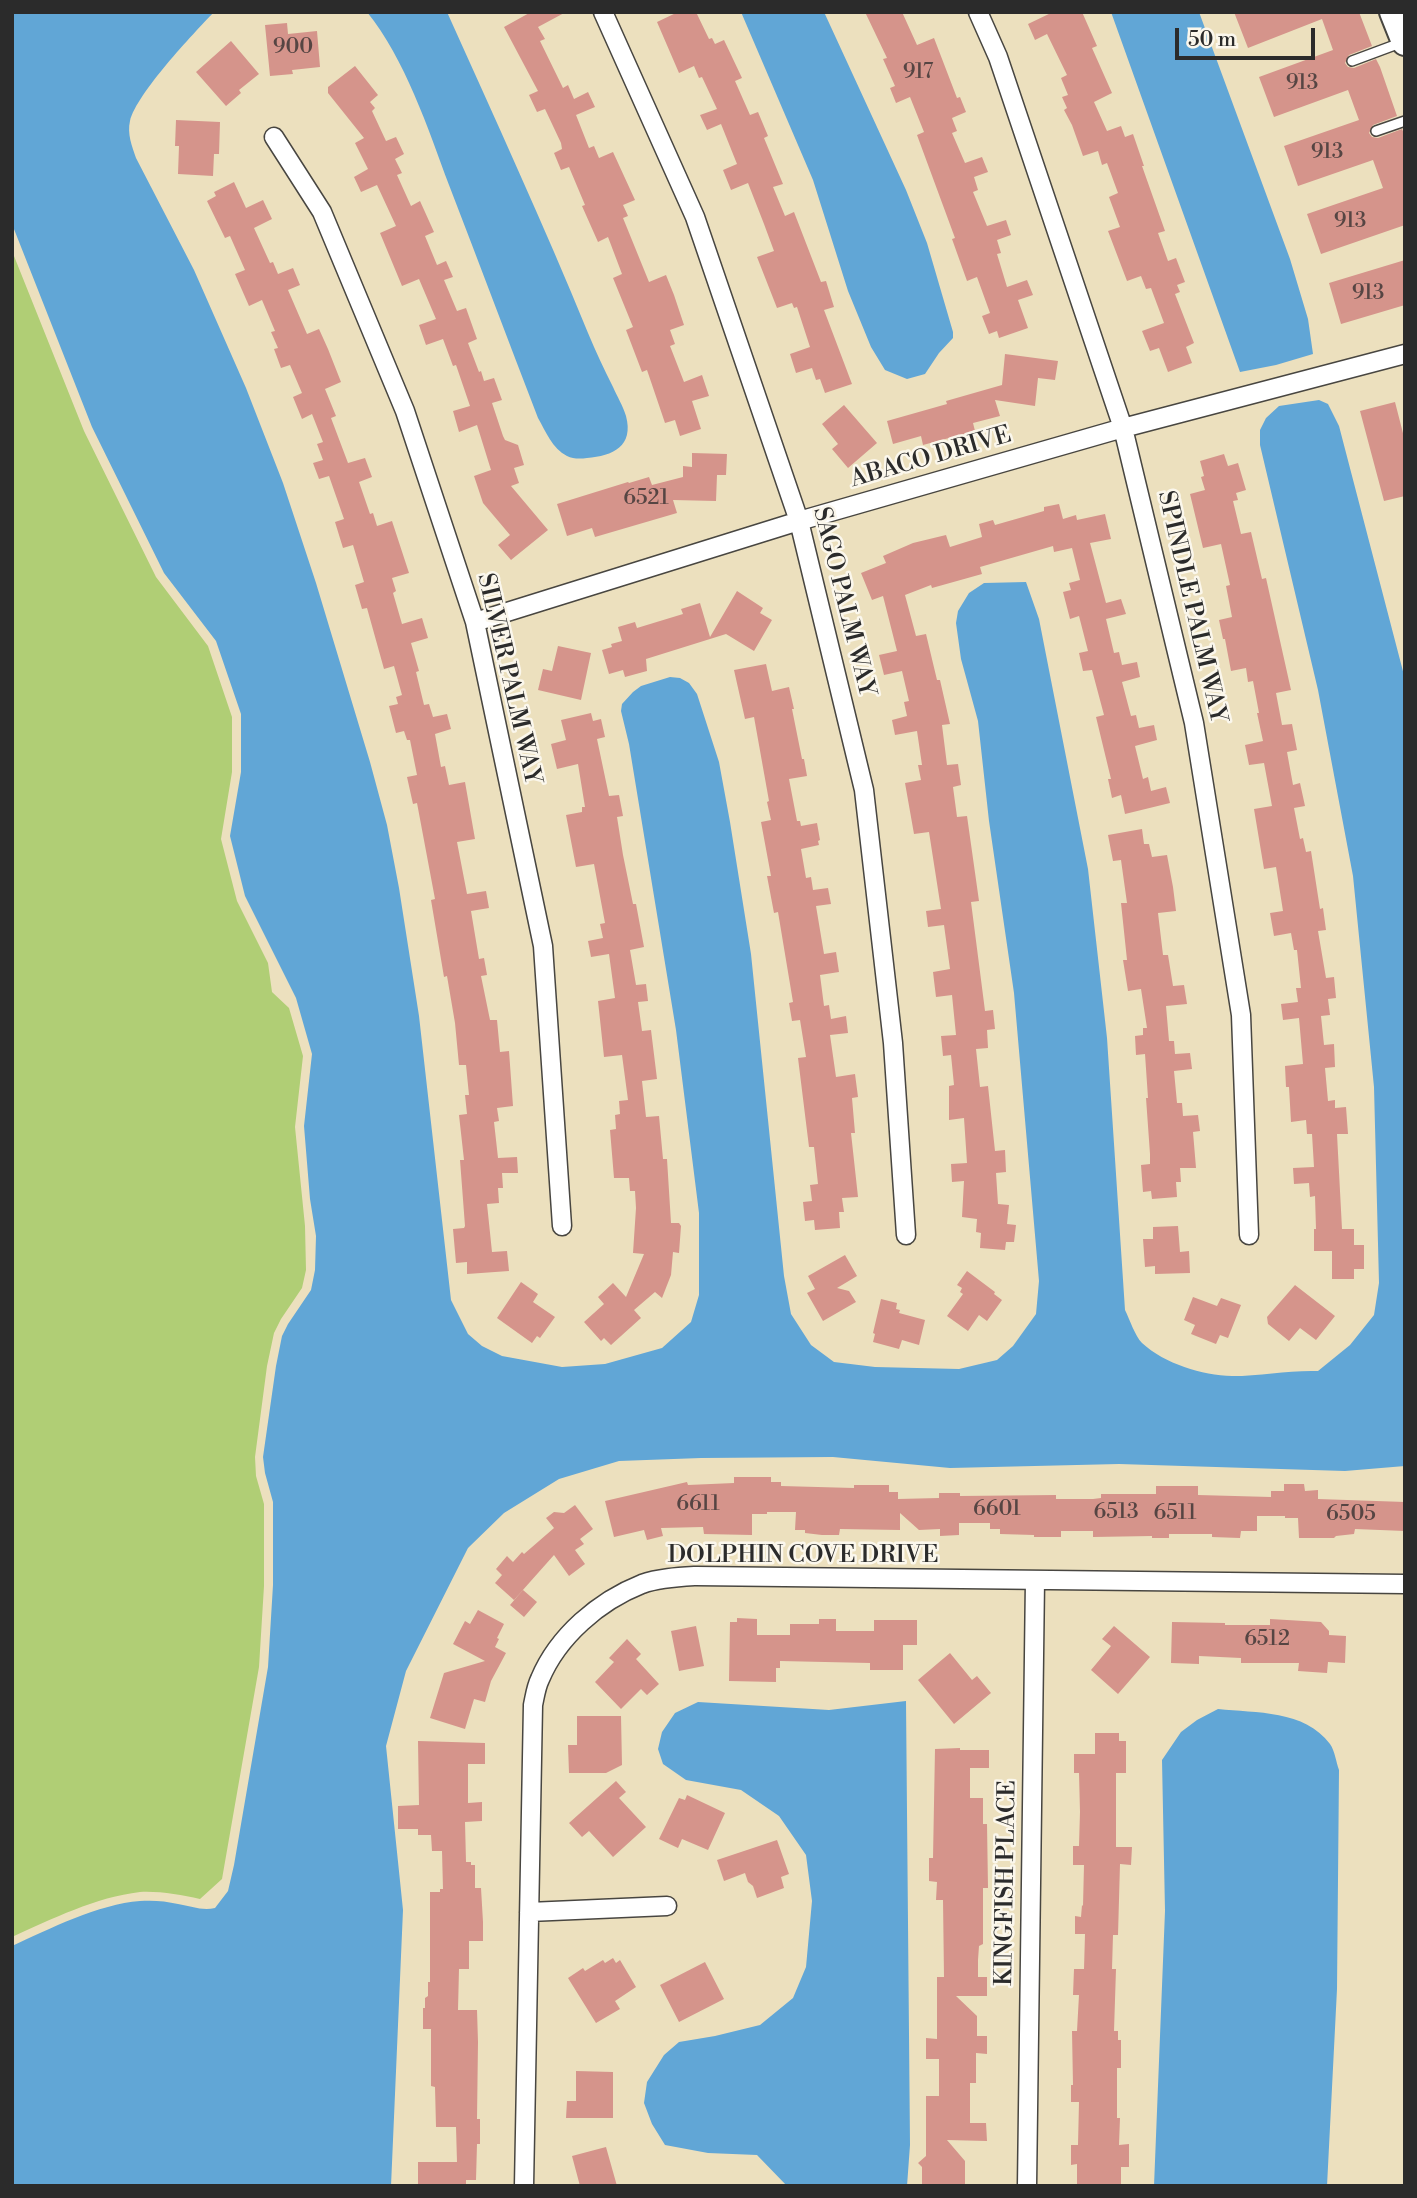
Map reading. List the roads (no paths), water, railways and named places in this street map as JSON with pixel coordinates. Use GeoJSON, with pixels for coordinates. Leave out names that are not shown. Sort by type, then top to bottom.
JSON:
{"type":"FeatureCollection","features":[{"type":"Feature","properties":{"kind":"main road"},"geometry":{"type":"LineString","coordinates":[[1393,12],[1405,42]]}},
{"type":"Feature","properties":{"kind":"street","name":"SAGO PALM WAY"},"geometry":{"type":"LineString","coordinates":[[603,12],[695,217],[799,521],[864,790],[892,1043],[906,1235]]}},
{"type":"Feature","properties":{"kind":"street","name":"SPINDLE PALM WAY"},"geometry":{"type":"LineString","coordinates":[[978,12],[998,57],[1123,428],[1194,723],[1241,1015],[1249,1235]]}},
{"type":"Feature","properties":{"kind":"street","name":"SILVER PALM WAY"},"geometry":{"type":"LineString","coordinates":[[274,137],[322,212],[338,249],[405,411],[475,622],[543,946],[562,1226]]}},
{"type":"Feature","properties":{"kind":"street","name":"ABACO DRIVE"},"geometry":{"type":"LineString","coordinates":[[475,622],[799,521],[1123,428],[1405,354]]}},
{"type":"Feature","properties":{"kind":"street","name":"DOLPHIN COVE DRIVE"},"geometry":{"type":"LineString","coordinates":[[524,2186],[533,1705],[538,1681],[551,1656],[570,1633],[599,1607],[643,1584],[696,1576],[1405,1584]]}},
{"type":"Feature","properties":{"kind":"street","name":"KINGFISH PLACE"},"geometry":{"type":"LineString","coordinates":[[1027,2186],[1035,1580]]}},
{"type":"Feature","properties":{"kind":"street"},"geometry":{"type":"LineString","coordinates":[[529,1912],[667,1906]]}},
{"type":"Feature","properties":{"kind":"lane"},"geometry":{"type":"LineString","coordinates":[[1352,61],[1405,42]]}},
{"type":"Feature","properties":{"kind":"lane"},"geometry":{"type":"LineString","coordinates":[[1376,131],[1405,121]]}},
{"type":"Feature","properties":{"kind":"water"},"geometry":{"type":"Polygon","coordinates":[[[12,12],[214,12],[143,95],[130,121],[130,140],[136,158],[194,270],[246,388],[283,483],[316,583],[370,762],[387,825],[399,888],[419,1016],[451,1300],[468,1334],[482,1346],[502,1356],[562,1367],[605,1364],[662,1348],[691,1322],[699,1295],[699,1213],[676,1030],[629,744],[621,711],[622,704],[641,686],[670,677],[689,683],[697,694],[719,762],[751,954],[784,1276],[791,1314],[811,1345],[834,1362],[875,1367],[959,1369],[997,1360],[1013,1346],[1036,1314],[1039,1281],[1014,993],[989,821],[978,721],[961,659],[956,623],[958,611],[969,593],[984,583],[1026,582],[1039,619],[1088,869],[1107,1038],[1125,1310],[1142,1343],[1162,1357],[1184,1367],[1232,1376],[1318,1371],[1350,1345],[1374,1315],[1379,1283],[1374,1087],[1353,876],[1318,690],[1260,445],[1260,430],[1266,418],[1279,406],[1319,400],[1328,404],[1339,426],[1405,679],[1405,1466],[1345,1471],[1119,1464],[950,1468],[833,1457],[619,1461],[559,1479],[504,1513],[468,1548],[406,1671],[386,1746],[403,1910],[391,2186],[12,2186],[12,1946],[74,1918],[108,1907],[140,1901],[164,1901],[210,1909],[215,1908],[228,1891],[268,1667],[273,1585],[273,1502],[263,1457],[282,1336],[311,1290],[315,1270],[316,1236],[304,1126],[312,1054],[296,998],[245,896],[230,836],[241,772],[241,714],[216,641],[164,573],[92,427],[12,224],[12,12]]]}},
{"type":"Feature","properties":{"kind":"water"},"geometry":{"type":"Polygon","coordinates":[[[367,12],[447,12],[625,412],[627,435],[624,442],[613,452],[582,459],[567,456],[553,444],[538,418],[414,95],[393,51],[367,12]]]}},
{"type":"Feature","properties":{"kind":"water"},"geometry":{"type":"Polygon","coordinates":[[[741,12],[824,12],[906,190],[927,243],[953,332],[953,338],[925,374],[907,379],[885,370],[871,347],[848,291],[813,180],[741,12]]]}},
{"type":"Feature","properties":{"kind":"water"},"geometry":{"type":"Polygon","coordinates":[[[1111,12],[1199,12],[1290,259],[1308,319],[1313,354],[1240,372],[1111,12]]]}},
{"type":"Feature","properties":{"kind":"water"},"geometry":{"type":"Polygon","coordinates":[[[906,1701],[910,2145],[907,2186],[787,2186],[757,2155],[708,2153],[665,2145],[652,2124],[644,2103],[647,2082],[664,2055],[679,2042],[760,2025],[793,1998],[806,1967],[812,1901],[806,1855],[779,1816],[741,1790],[686,1780],[663,1764],[658,1749],[662,1732],[675,1713],[698,1702],[829,1710],[906,1701]]]}},
{"type":"Feature","properties":{"kind":"water"},"geometry":{"type":"Polygon","coordinates":[[[1218,1709],[1279,1715],[1307,1725],[1320,1733],[1330,1744],[1339,1770],[1337,1989],[1327,2186],[1154,2186],[1165,1911],[1162,1760],[1181,1732],[1218,1709]]]}}]}
